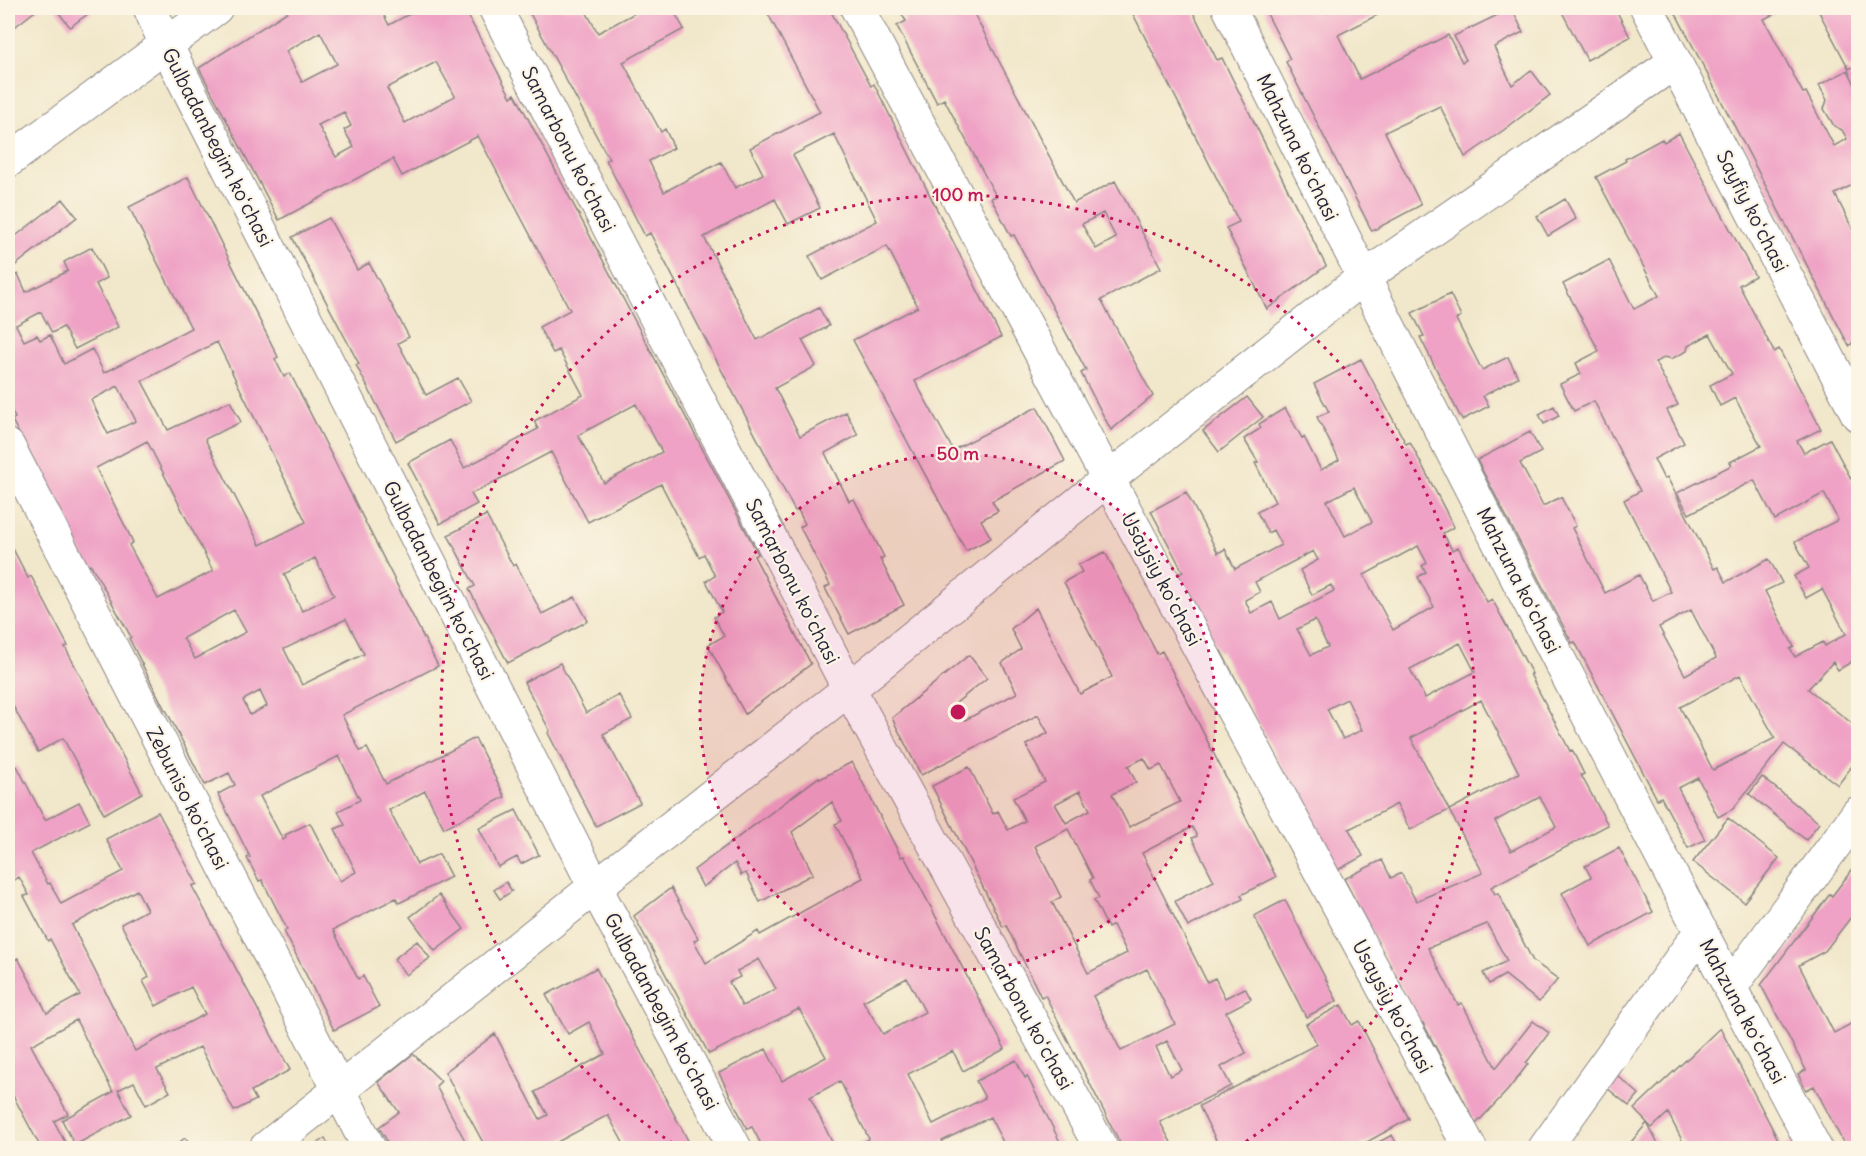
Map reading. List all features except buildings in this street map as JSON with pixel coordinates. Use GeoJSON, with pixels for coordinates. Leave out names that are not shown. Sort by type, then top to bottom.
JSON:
{"type":"FeatureCollection","features":[{"type":"Feature","properties":{"kind":"street","name":"Gulbadanbegim koʻchasi"},"geometry":{"type":"LineString","coordinates":[[150,8],[166,45],[596,887],[735,1149]]}},
{"type":"Feature","properties":{"kind":"street"},"geometry":{"type":"LineString","coordinates":[[8,161],[216,8]]}},
{"type":"Feature","properties":{"kind":"street","name":"Samarbonu koʻchasi"},"geometry":{"type":"LineString","coordinates":[[495,8],[849,689],[1101,1149]]}},
{"type":"Feature","properties":{"kind":"street","name":"Usaysiy koʻchasi"},"geometry":{"type":"LineString","coordinates":[[857,8],[1108,479],[1470,1149]]}},
{"type":"Feature","properties":{"kind":"street","name":"Mahzuna koʻchasi"},"geometry":{"type":"LineString","coordinates":[[1229,8],[1363,278],[1815,1149]]}},
{"type":"Feature","properties":{"kind":"street","name":"Sayfiy koʻchasi"},"geometry":{"type":"LineString","coordinates":[[1647,8],[1858,415]]}},
{"type":"Feature","properties":{"kind":"street"},"geometry":{"type":"LineString","coordinates":[[266,1149],[849,689],[1108,479],[1363,278],[1675,62]]}},
{"type":"Feature","properties":{"kind":"street","name":"Zebuniso ko'chasi"},"geometry":{"type":"LineString","coordinates":[[8,446],[369,1149]]}},
{"type":"Feature","properties":{"kind":"street"},"geometry":{"type":"LineString","coordinates":[[1730,988],[1858,813]]}},
{"type":"Feature","properties":{"kind":"street"},"geometry":{"type":"LineString","coordinates":[[1545,1149],[1701,931]]}}]}
